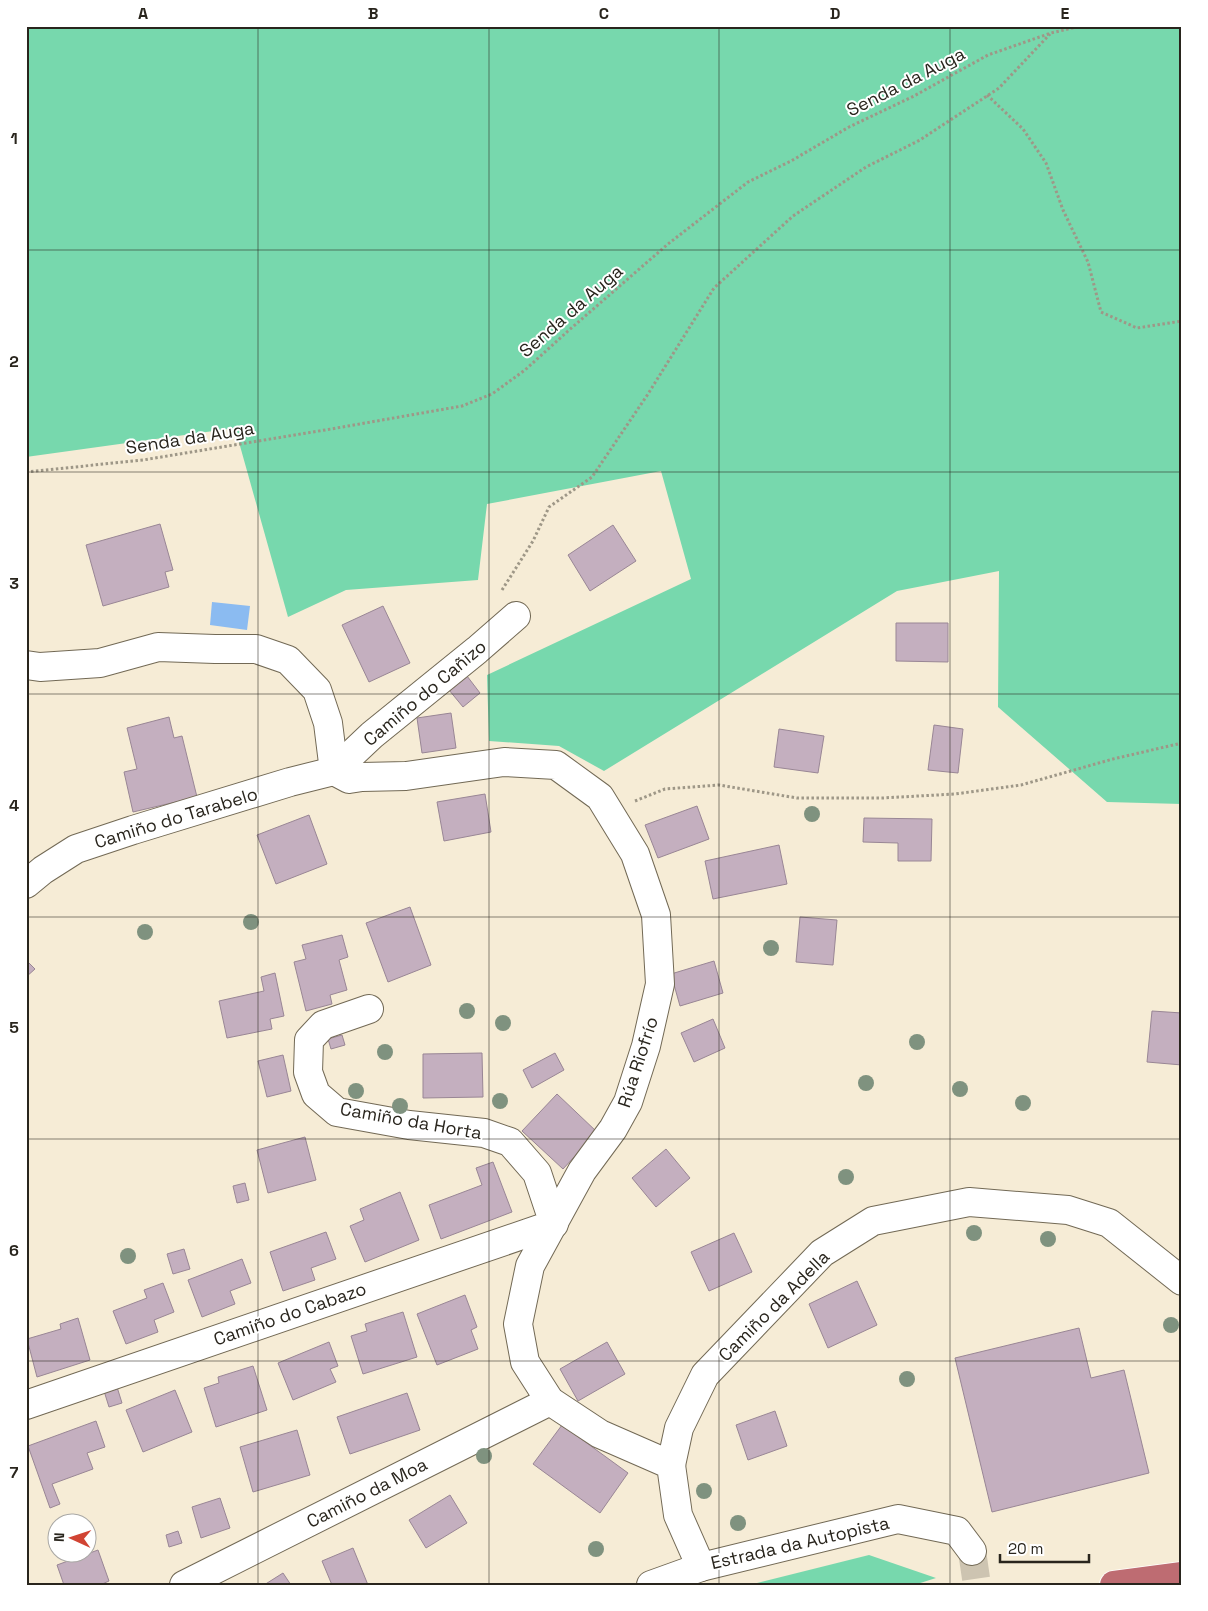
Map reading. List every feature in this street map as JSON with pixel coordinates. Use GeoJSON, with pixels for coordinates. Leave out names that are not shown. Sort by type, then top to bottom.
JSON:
{"type":"FeatureCollection","features":[{"type":"Feature","properties":{"kind":"highway"},"geometry":{"type":"LineString","coordinates":[[1114,1585],[1182,1576]]}},
{"type":"Feature","properties":{"kind":"street","name":"Camiño do Cañizo"},"geometry":{"type":"LineString","coordinates":[[334,771],[372,735],[516,616]]}},
{"type":"Feature","properties":{"kind":"street"},"geometry":{"type":"LineString","coordinates":[[26,665],[40,667],[100,663],[158,647],[215,650],[256,649],[288,660],[317,690],[328,724],[334,771]]}},
{"type":"Feature","properties":{"kind":"street","name":"Rúa Riofrío"},"geometry":{"type":"LineString","coordinates":[[334,771],[350,779],[406,776],[504,762],[556,765],[600,797],[635,854],[656,915],[660,984],[646,1046],[628,1102],[613,1130],[582,1171],[530,1266],[518,1324],[525,1362],[550,1400],[600,1434],[671,1466]]}},
{"type":"Feature","properties":{"kind":"street","name":"Camiño do Tarabelo"},"geometry":{"type":"LineString","coordinates":[[26,884],[43,870],[76,849],[290,782],[334,771]]}},
{"type":"Feature","properties":{"kind":"street","name":"Camiño da Horta"},"geometry":{"type":"LineString","coordinates":[[369,1009],[323,1025],[309,1040],[308,1072],[316,1094],[337,1112],[409,1125],[484,1133],[510,1142],[537,1173],[554,1224]]}},
{"type":"Feature","properties":{"kind":"street","name":"Camiño da Adella"},"geometry":{"type":"LineString","coordinates":[[671,1466],[679,1428],[705,1375],[822,1253],[873,1221],[969,1202],[1068,1210],[1109,1223],[1182,1281]]}},
{"type":"Feature","properties":{"kind":"street","name":"Camiño do Cabazo"},"geometry":{"type":"LineString","coordinates":[[26,1404],[554,1224]]}},
{"type":"Feature","properties":{"kind":"street","name":"Camiño da Moa"},"geometry":{"type":"LineString","coordinates":[[184,1585],[550,1400]]}},
{"type":"Feature","properties":{"kind":"street"},"geometry":{"type":"LineString","coordinates":[[671,1466],[678,1515],[701,1566]]}},
{"type":"Feature","properties":{"kind":"street","name":"Estrada da Autopista"},"geometry":{"type":"LineString","coordinates":[[651,1585],[701,1566],[898,1519],[957,1531],[972,1551]]}},
{"type":"Feature","properties":{"kind":"path","name":"Senda da Auga"},"geometry":{"type":"LineString","coordinates":[[26,472],[142,460],[331,429],[462,406],[492,394],[524,370],[668,244],[748,182],[849,127],[914,96],[988,55],[1051,33],[1081,26]]}},
{"type":"Feature","properties":{"kind":"path"},"geometry":{"type":"LineString","coordinates":[[502,590],[533,541],[549,507],[592,477],[648,394],[714,288],[793,216],[866,167],[920,140],[999,88],[1050,34]]}},
{"type":"Feature","properties":{"kind":"path"},"geometry":{"type":"LineString","coordinates":[[987,96],[1023,129],[1046,162],[1063,210],[1088,262],[1100,312],[1137,328],[1182,320]]}},
{"type":"Feature","properties":{"kind":"path"},"geometry":{"type":"LineString","coordinates":[[609,812],[665,789],[719,785],[797,798],[882,798],[955,794],[1021,785],[1182,743]]}},
{"type":"Feature","properties":{"kind":"green space"},"geometry":{"type":"Polygon","coordinates":[[[26,26],[1182,26],[1182,804],[1107,802],[998,707],[999,571],[897,591],[604,771],[559,746],[489,741],[487,675],[691,579],[661,471],[487,504],[478,580],[346,590],[288,617],[235,428],[26,457],[26,26]]]}},
{"type":"Feature","properties":{"kind":"green space"},"geometry":{"type":"Polygon","coordinates":[[[869,1555],[936,1578],[914,1585],[749,1585],[869,1555]]]}},
{"type":"Feature","properties":{"kind":"water"},"geometry":{"type":"Polygon","coordinates":[[[212,602],[250,606],[247,630],[210,625],[212,602]]]}},
{"type":"Feature","properties":{"kind":"building"},"geometry":{"type":"Polygon","coordinates":[[[160,524],[173,570],[165,572],[169,587],[103,606],[86,545],[160,524]]]}},
{"type":"Feature","properties":{"kind":"building"},"geometry":{"type":"Polygon","coordinates":[[[613,525],[636,561],[590,591],[568,555],[613,525]]]}},
{"type":"Feature","properties":{"kind":"building"},"geometry":{"type":"Polygon","coordinates":[[[383,606],[410,663],[369,682],[342,625],[383,606]]]}},
{"type":"Feature","properties":{"kind":"building"},"geometry":{"type":"Polygon","coordinates":[[[896,623],[948,623],[948,662],[896,661],[896,623]]]}},
{"type":"Feature","properties":{"kind":"building"},"geometry":{"type":"Polygon","coordinates":[[[467,676],[480,693],[463,707],[449,690],[467,676]]]}},
{"type":"Feature","properties":{"kind":"building"},"geometry":{"type":"Polygon","coordinates":[[[451,713],[456,748],[422,753],[417,718],[451,713]]]}},
{"type":"Feature","properties":{"kind":"building"},"geometry":{"type":"Polygon","coordinates":[[[169,717],[174,738],[182,736],[197,797],[133,812],[124,772],[137,769],[127,728],[169,717]]]}},
{"type":"Feature","properties":{"kind":"building"},"geometry":{"type":"Polygon","coordinates":[[[934,725],[963,729],[958,773],[928,770],[934,725]]]}},
{"type":"Feature","properties":{"kind":"building"},"geometry":{"type":"Polygon","coordinates":[[[779,729],[824,736],[818,773],[774,767],[779,729]]]}},
{"type":"Feature","properties":{"kind":"building"},"geometry":{"type":"Polygon","coordinates":[[[485,794],[491,832],[444,841],[437,802],[485,794]]]}},
{"type":"Feature","properties":{"kind":"building"},"geometry":{"type":"Polygon","coordinates":[[[697,806],[709,839],[658,858],[645,825],[697,806]]]}},
{"type":"Feature","properties":{"kind":"building"},"geometry":{"type":"Polygon","coordinates":[[[309,815],[327,864],[276,884],[257,835],[309,815]]]}},
{"type":"Feature","properties":{"kind":"building"},"geometry":{"type":"Polygon","coordinates":[[[864,818],[932,819],[931,861],[898,861],[898,843],[863,842],[864,818]]]}},
{"type":"Feature","properties":{"kind":"building"},"geometry":{"type":"Polygon","coordinates":[[[779,845],[787,884],[713,899],[705,861],[779,845]]]}},
{"type":"Feature","properties":{"kind":"building"},"geometry":{"type":"Polygon","coordinates":[[[410,907],[431,965],[388,982],[366,923],[410,907]]]}},
{"type":"Feature","properties":{"kind":"building"},"geometry":{"type":"Polygon","coordinates":[[[800,917],[837,920],[833,965],[796,962],[800,917]]]}},
{"type":"Feature","properties":{"kind":"building"},"geometry":{"type":"Polygon","coordinates":[[[342,935],[348,957],[339,960],[347,990],[330,995],[332,1004],[306,1011],[294,962],[306,959],[302,945],[342,935]]]}},
{"type":"Feature","properties":{"kind":"building"},"geometry":{"type":"Polygon","coordinates":[[[26,960],[35,969],[26,977],[26,960]]]}},
{"type":"Feature","properties":{"kind":"building"},"geometry":{"type":"Polygon","coordinates":[[[714,961],[723,993],[680,1006],[671,974],[714,961]]]}},
{"type":"Feature","properties":{"kind":"building"},"geometry":{"type":"Polygon","coordinates":[[[275,973],[284,1016],[270,1019],[272,1029],[227,1038],[219,1001],[264,991],[261,977],[275,973]]]}},
{"type":"Feature","properties":{"kind":"building"},"geometry":{"type":"Polygon","coordinates":[[[1152,1011],[1182,1013],[1182,1065],[1147,1062],[1152,1011]]]}},
{"type":"Feature","properties":{"kind":"building"},"geometry":{"type":"Polygon","coordinates":[[[713,1019],[725,1048],[694,1062],[681,1033],[713,1019]]]}},
{"type":"Feature","properties":{"kind":"building"},"geometry":{"type":"Polygon","coordinates":[[[342,1035],[345,1045],[331,1049],[328,1039],[342,1035]]]}},
{"type":"Feature","properties":{"kind":"building"},"geometry":{"type":"Polygon","coordinates":[[[482,1053],[483,1097],[423,1098],[423,1054],[482,1053]]]}},
{"type":"Feature","properties":{"kind":"building"},"geometry":{"type":"Polygon","coordinates":[[[555,1053],[564,1070],[532,1088],[523,1070],[555,1053]]]}},
{"type":"Feature","properties":{"kind":"building"},"geometry":{"type":"Polygon","coordinates":[[[283,1055],[291,1091],[267,1097],[258,1061],[283,1055]]]}},
{"type":"Feature","properties":{"kind":"building"},"geometry":{"type":"Polygon","coordinates":[[[557,1094],[597,1132],[563,1169],[522,1131],[557,1094]]]}},
{"type":"Feature","properties":{"kind":"building"},"geometry":{"type":"Polygon","coordinates":[[[305,1137],[316,1180],[268,1193],[257,1150],[305,1137]]]}},
{"type":"Feature","properties":{"kind":"building"},"geometry":{"type":"Polygon","coordinates":[[[666,1149],[690,1178],[656,1207],[632,1178],[666,1149]]]}},
{"type":"Feature","properties":{"kind":"building"},"geometry":{"type":"Polygon","coordinates":[[[493,1162],[512,1212],[441,1239],[429,1205],[482,1185],[476,1168],[493,1162]]]}},
{"type":"Feature","properties":{"kind":"building"},"geometry":{"type":"Polygon","coordinates":[[[245,1183],[249,1200],[237,1203],[233,1186],[245,1183]]]}},
{"type":"Feature","properties":{"kind":"building"},"geometry":{"type":"Polygon","coordinates":[[[400,1192],[419,1240],[365,1262],[350,1226],[364,1220],[360,1209],[400,1192]]]}},
{"type":"Feature","properties":{"kind":"building"},"geometry":{"type":"Polygon","coordinates":[[[326,1232],[336,1259],[311,1268],[315,1280],[283,1291],[270,1252],[326,1232]]]}},
{"type":"Feature","properties":{"kind":"building"},"geometry":{"type":"Polygon","coordinates":[[[734,1233],[752,1272],[709,1291],[691,1252],[734,1233]]]}},
{"type":"Feature","properties":{"kind":"building"},"geometry":{"type":"Polygon","coordinates":[[[184,1249],[190,1269],[173,1274],[167,1254],[184,1249]]]}},
{"type":"Feature","properties":{"kind":"building"},"geometry":{"type":"Polygon","coordinates":[[[242,1259],[251,1283],[230,1291],[235,1304],[202,1317],[188,1280],[242,1259]]]}},
{"type":"Feature","properties":{"kind":"building"},"geometry":{"type":"Polygon","coordinates":[[[857,1281],[877,1325],[828,1348],[809,1304],[857,1281]]]}},
{"type":"Feature","properties":{"kind":"building"},"geometry":{"type":"Polygon","coordinates":[[[163,1283],[174,1312],[154,1320],[158,1332],[126,1344],[113,1311],[147,1298],[144,1290],[163,1283]]]}},
{"type":"Feature","properties":{"kind":"building"},"geometry":{"type":"Polygon","coordinates":[[[465,1295],[477,1327],[471,1330],[478,1349],[437,1365],[417,1314],[465,1295]]]}},
{"type":"Feature","properties":{"kind":"building"},"geometry":{"type":"Polygon","coordinates":[[[403,1312],[417,1357],[363,1374],[351,1336],[367,1331],[365,1324],[403,1312]]]}},
{"type":"Feature","properties":{"kind":"building"},"geometry":{"type":"Polygon","coordinates":[[[78,1318],[90,1360],[37,1377],[27,1339],[61,1329],[60,1324],[78,1318]]]}},
{"type":"Feature","properties":{"kind":"building"},"geometry":{"type":"Polygon","coordinates":[[[1079,1328],[1091,1378],[1124,1370],[1149,1473],[992,1512],[955,1358],[1079,1328]]]}},
{"type":"Feature","properties":{"kind":"building"},"geometry":{"type":"Polygon","coordinates":[[[329,1342],[338,1366],[330,1369],[336,1382],[293,1400],[278,1363],[329,1342]]]}},
{"type":"Feature","properties":{"kind":"building"},"geometry":{"type":"Polygon","coordinates":[[[607,1342],[625,1374],[578,1401],[560,1369],[607,1342]]]}},
{"type":"Feature","properties":{"kind":"building"},"geometry":{"type":"Polygon","coordinates":[[[253,1366],[267,1410],[216,1427],[204,1388],[219,1383],[218,1377],[253,1366]]]}},
{"type":"Feature","properties":{"kind":"building"},"geometry":{"type":"Polygon","coordinates":[[[117,1387],[122,1403],[109,1407],[104,1391],[117,1387]]]}},
{"type":"Feature","properties":{"kind":"building"},"geometry":{"type":"Polygon","coordinates":[[[175,1390],[192,1432],[143,1452],[126,1410],[175,1390]]]}},
{"type":"Feature","properties":{"kind":"building"},"geometry":{"type":"Polygon","coordinates":[[[407,1393],[420,1430],[350,1454],[337,1417],[407,1393]]]}},
{"type":"Feature","properties":{"kind":"building"},"geometry":{"type":"Polygon","coordinates":[[[775,1411],[787,1446],[748,1460],[736,1425],[775,1411]]]}},
{"type":"Feature","properties":{"kind":"building"},"geometry":{"type":"Polygon","coordinates":[[[96,1421],[105,1447],[87,1453],[93,1469],[52,1484],[60,1504],[50,1508],[28,1446],[96,1421]]]}},
{"type":"Feature","properties":{"kind":"building"},"geometry":{"type":"Polygon","coordinates":[[[562,1425],[628,1473],[600,1513],[533,1464],[562,1425]]]}},
{"type":"Feature","properties":{"kind":"building"},"geometry":{"type":"Polygon","coordinates":[[[297,1430],[310,1475],[253,1492],[240,1447],[297,1430]]]}},
{"type":"Feature","properties":{"kind":"building"},"geometry":{"type":"Polygon","coordinates":[[[450,1495],[467,1523],[426,1548],[409,1520],[450,1495]]]}},
{"type":"Feature","properties":{"kind":"building"},"geometry":{"type":"Polygon","coordinates":[[[220,1498],[230,1528],[201,1538],[192,1507],[220,1498]]]}},
{"type":"Feature","properties":{"kind":"building"},"geometry":{"type":"Polygon","coordinates":[[[178,1531],[182,1543],[169,1547],[166,1535],[178,1531]]]}},
{"type":"Feature","properties":{"kind":"building"},"geometry":{"type":"Polygon","coordinates":[[[353,1548],[368,1585],[332,1585],[322,1561],[353,1548]]]}},
{"type":"Feature","properties":{"kind":"building"},"geometry":{"type":"Polygon","coordinates":[[[98,1550],[109,1581],[100,1585],[64,1585],[57,1565],[98,1564],[98,1550]]]}},
{"type":"Feature","properties":{"kind":"building"},"geometry":{"type":"Polygon","coordinates":[[[283,1573],[291,1585],[264,1585],[283,1573]]]}},
{"type":"Feature","properties":{"kind":"tunnel"},"geometry":{"type":"LineString","coordinates":[[972,1551],[977,1585]]}}]}
